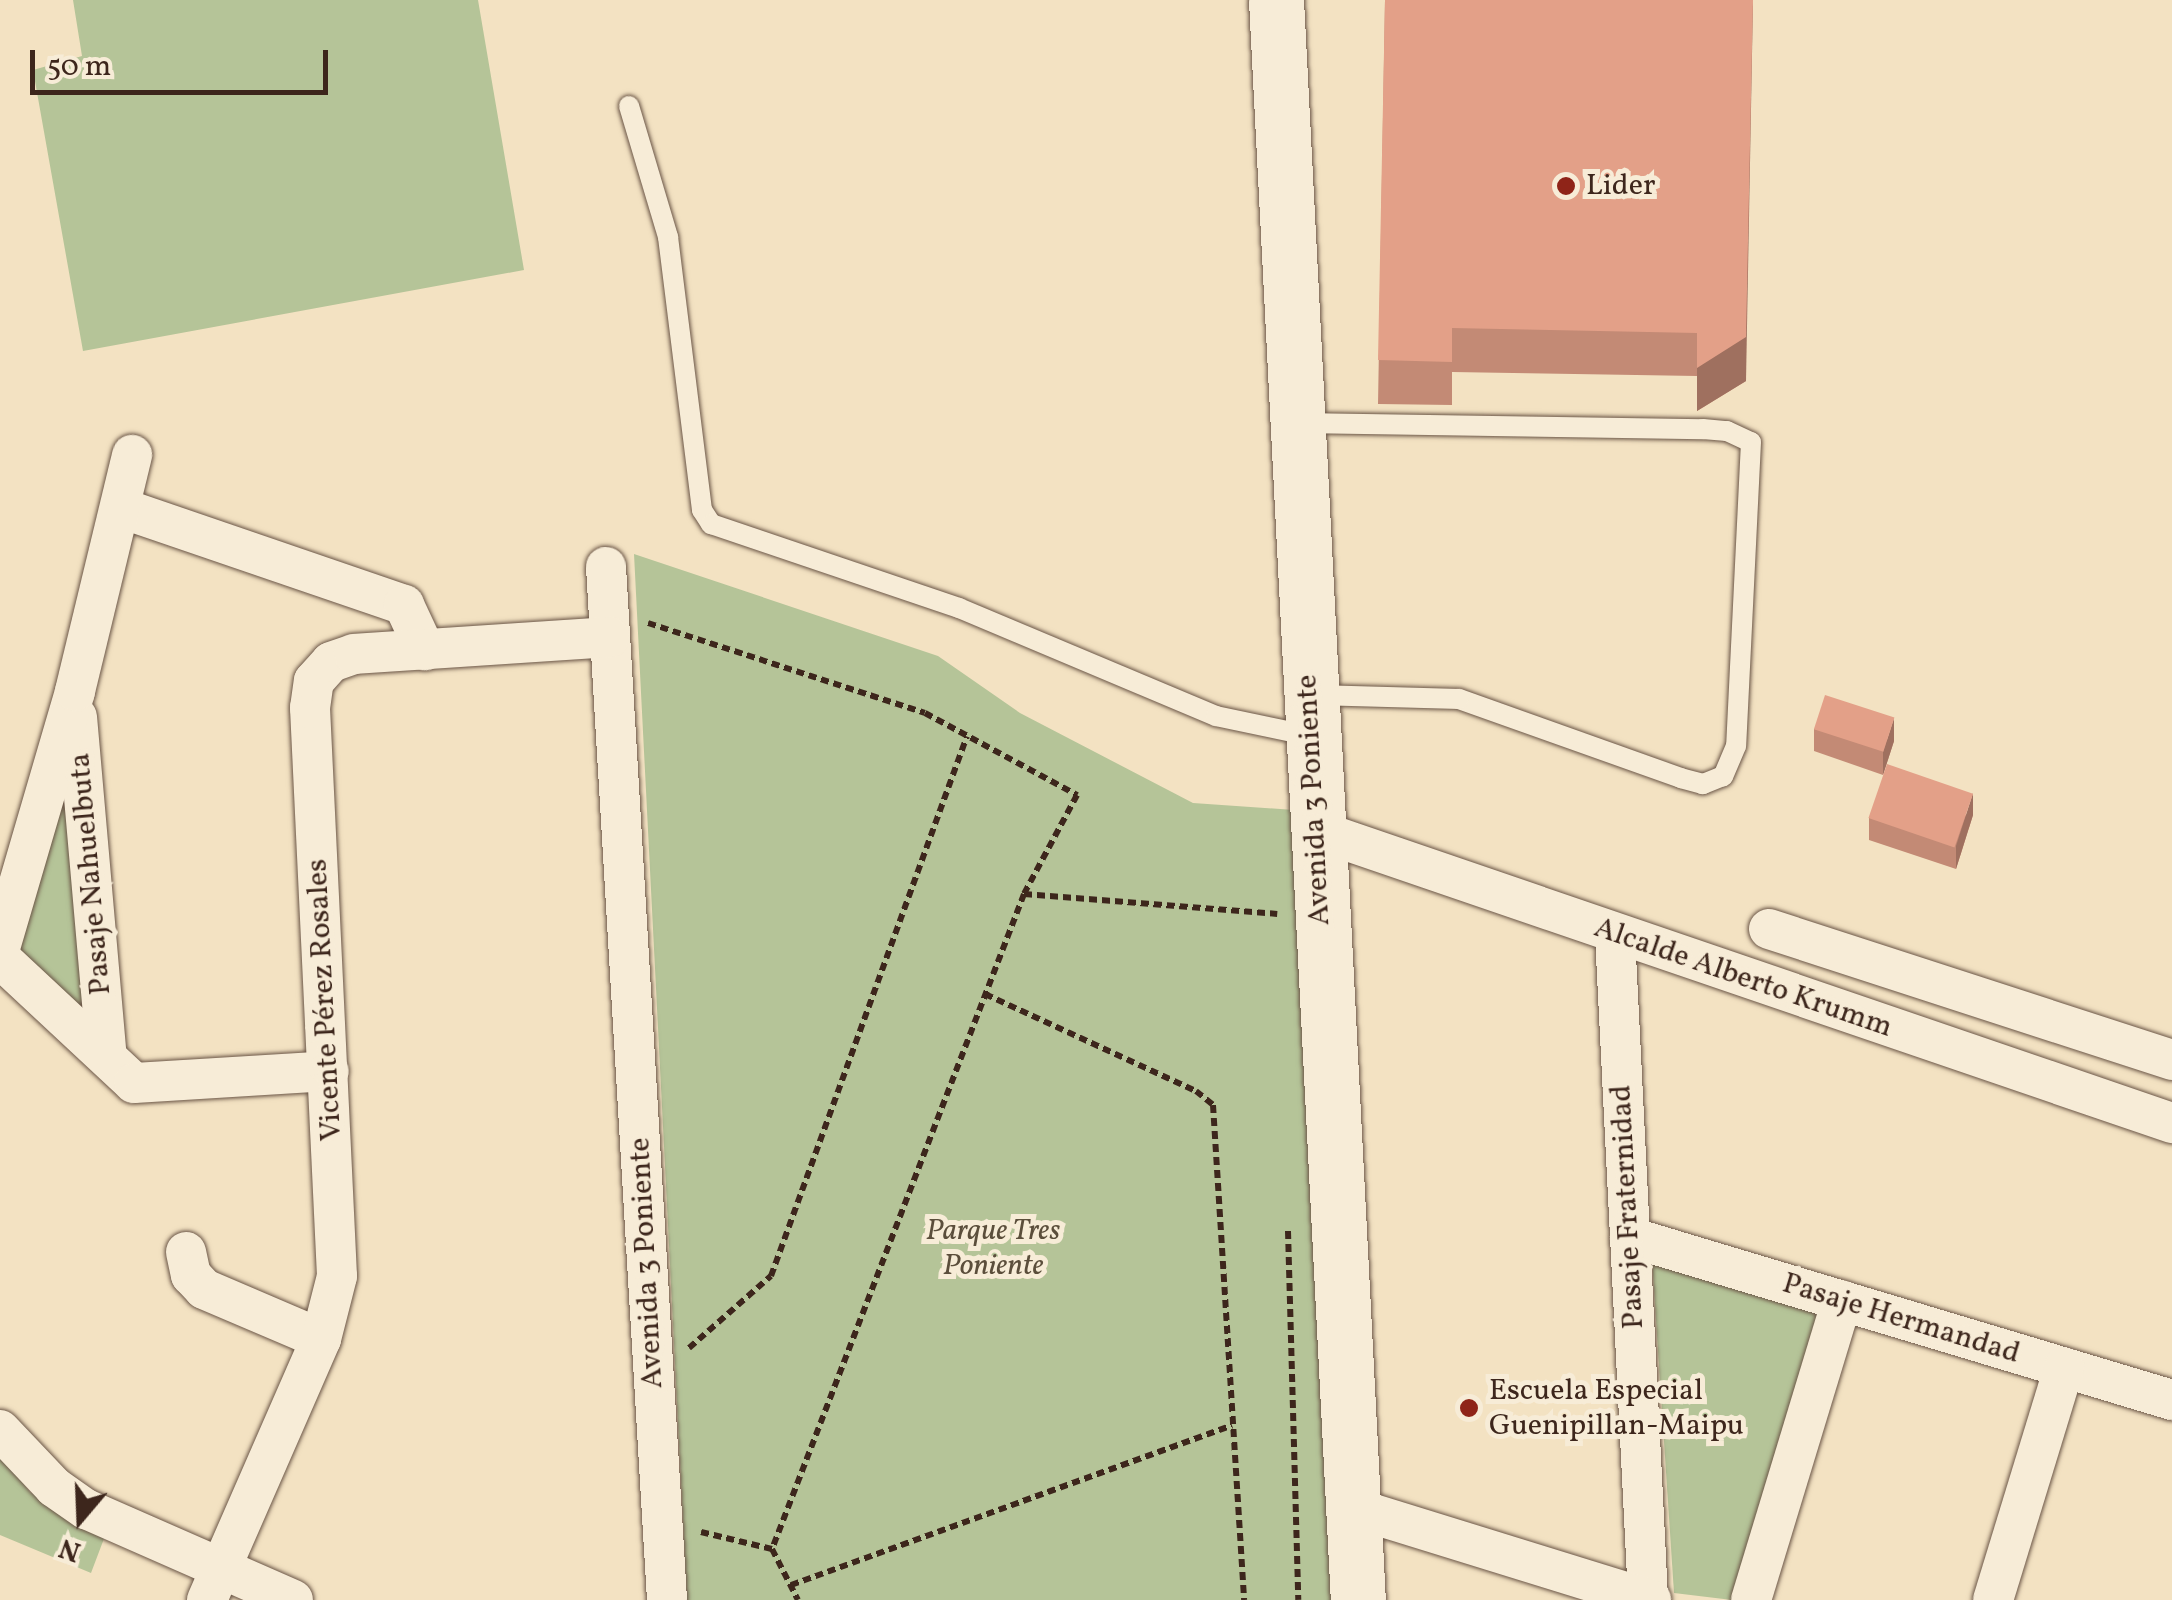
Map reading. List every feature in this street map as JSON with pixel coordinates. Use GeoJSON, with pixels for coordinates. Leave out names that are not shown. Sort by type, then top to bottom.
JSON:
{"type":"FeatureCollection","features":[{"type":"Feature","properties":{"kind":"main road","name":"Avenida 3 Poniente"},"geometry":{"type":"LineString","coordinates":[[1276,0],[1358,1600]]}},
{"type":"Feature","properties":{"kind":"street","name":"Pasaje Nahuelbuta"},"geometry":{"type":"LineString","coordinates":[[0,948],[75,691],[124,508],[132,456]]}},
{"type":"Feature","properties":{"kind":"street"},"geometry":{"type":"LineString","coordinates":[[124,508],[404,605],[425,650]]}},
{"type":"Feature","properties":{"kind":"street","name":"Avenida 3 Poniente"},"geometry":{"type":"LineString","coordinates":[[606,567],[667,1600]]}},
{"type":"Feature","properties":{"kind":"street","name":"Vicente Pérez Rosales"},"geometry":{"type":"LineString","coordinates":[[214,1584],[321,1339],[337,1276],[310,694],[322,669],[342,657],[609,628]]}},
{"type":"Feature","properties":{"kind":"street","name":"Pasaje Nahuelbuta"},"geometry":{"type":"LineString","coordinates":[[75,691],[107,1057]]}},
{"type":"Feature","properties":{"kind":"street","name":"Alcalde Alberto Krumm"},"geometry":{"type":"LineString","coordinates":[[1316,830],[2172,1123]]}},
{"type":"Feature","properties":{"kind":"street"},"geometry":{"type":"LineString","coordinates":[[1769,929],[2172,1060]]}},
{"type":"Feature","properties":{"kind":"street","name":"Pasaje Fraternidad"},"geometry":{"type":"LineString","coordinates":[[1615,935],[1650,1600]]}},
{"type":"Feature","properties":{"kind":"street","name":"Pasaje Nahuelbuta"},"geometry":{"type":"LineString","coordinates":[[0,958],[134,1083],[328,1072]]}},
{"type":"Feature","properties":{"kind":"street","name":"Pasaje Hermandad"},"geometry":{"type":"LineString","coordinates":[[1630,1237],[2172,1400]]}},
{"type":"Feature","properties":{"kind":"street"},"geometry":{"type":"LineString","coordinates":[[186,1252],[190,1275],[204,1289],[321,1339]]}},
{"type":"Feature","properties":{"kind":"street"},"geometry":{"type":"LineString","coordinates":[[1751,1600],[1842,1301]]}},
{"type":"Feature","properties":{"kind":"street"},"geometry":{"type":"LineString","coordinates":[[1993,1600],[2064,1368]]}},
{"type":"Feature","properties":{"kind":"street"},"geometry":{"type":"LineString","coordinates":[[0,1430],[54,1487],[214,1584],[293,1600]]}},
{"type":"Feature","properties":{"kind":"street"},"geometry":{"type":"LineString","coordinates":[[1354,1508],[1650,1600]]}},
{"type":"Feature","properties":{"kind":"lane"},"geometry":{"type":"LineString","coordinates":[[629,106],[668,237],[702,510],[711,524],[959,608],[1216,716],[1310,715],[1459,699],[1681,778],[1702,784],[1723,776],[1736,746],[1751,442],[1703,429],[1298,424]]}},
{"type":"Feature","properties":{"kind":"path"},"geometry":{"type":"LineString","coordinates":[[609,628],[648,623],[924,713],[1076,796],[1024,894],[772,1550],[798,1600]]}},
{"type":"Feature","properties":{"kind":"path"},"geometry":{"type":"LineString","coordinates":[[684,1352],[771,1276],[967,736]]}},
{"type":"Feature","properties":{"kind":"path"},"geometry":{"type":"LineString","coordinates":[[1024,894],[1282,914]]}},
{"type":"Feature","properties":{"kind":"path"},"geometry":{"type":"LineString","coordinates":[[985,994],[1196,1091],[1213,1105],[1244,1600]]}},
{"type":"Feature","properties":{"kind":"path"},"geometry":{"type":"LineString","coordinates":[[791,1585],[1232,1425]]}},
{"type":"Feature","properties":{"kind":"green space"},"geometry":{"type":"Polygon","coordinates":[[[73,0],[478,0],[524,270],[83,351],[33,70],[82,56],[73,0]]]}},
{"type":"Feature","properties":{"kind":"green space","name":"Parque Tres Poniente"},"geometry":{"type":"Polygon","coordinates":[[[634,554],[938,656],[1020,713],[1193,803],[1294,810],[1337,1600],[687,1600],[634,554]]]}},
{"type":"Feature","properties":{"kind":"green space"},"geometry":{"type":"Polygon","coordinates":[[[72,771],[93,1025],[10,950],[72,771]]]}},
{"type":"Feature","properties":{"kind":"green space"},"geometry":{"type":"Polygon","coordinates":[[[1652,1259],[1822,1311],[1732,1600],[1674,1593],[1652,1259]]]}},
{"type":"Feature","properties":{"kind":"green space"},"geometry":{"type":"Polygon","coordinates":[[[0,1455],[30,1492],[105,1536],[91,1573],[0,1535],[0,1455]]]}},
{"type":"Feature","properties":{"kind":"building","name":"Lider"},"geometry":{"type":"Polygon","coordinates":[[[1385,0],[1753,0],[1746,337],[1697,368],[1697,333],[1452,328],[1452,362],[1378,360],[1385,0]]]}},
{"type":"Feature","properties":{"kind":"building"},"geometry":{"type":"Polygon","coordinates":[[[1825,695],[1894,718],[1883,752],[1814,729],[1825,695]]]}},
{"type":"Feature","properties":{"kind":"building"},"geometry":{"type":"Polygon","coordinates":[[[1887,764],[1973,794],[1954,848],[1868,818],[1887,764]]]}},
{"type":"Feature","properties":{"kind":"place","name":"Lider"},"geometry":{"type":"Point","coordinates":[1566,186]}},
{"type":"Feature","properties":{"kind":"place","name":"Escuela Especial Guenipillan-Maipu"},"geometry":{"type":"Point","coordinates":[1469,1408]}}]}
